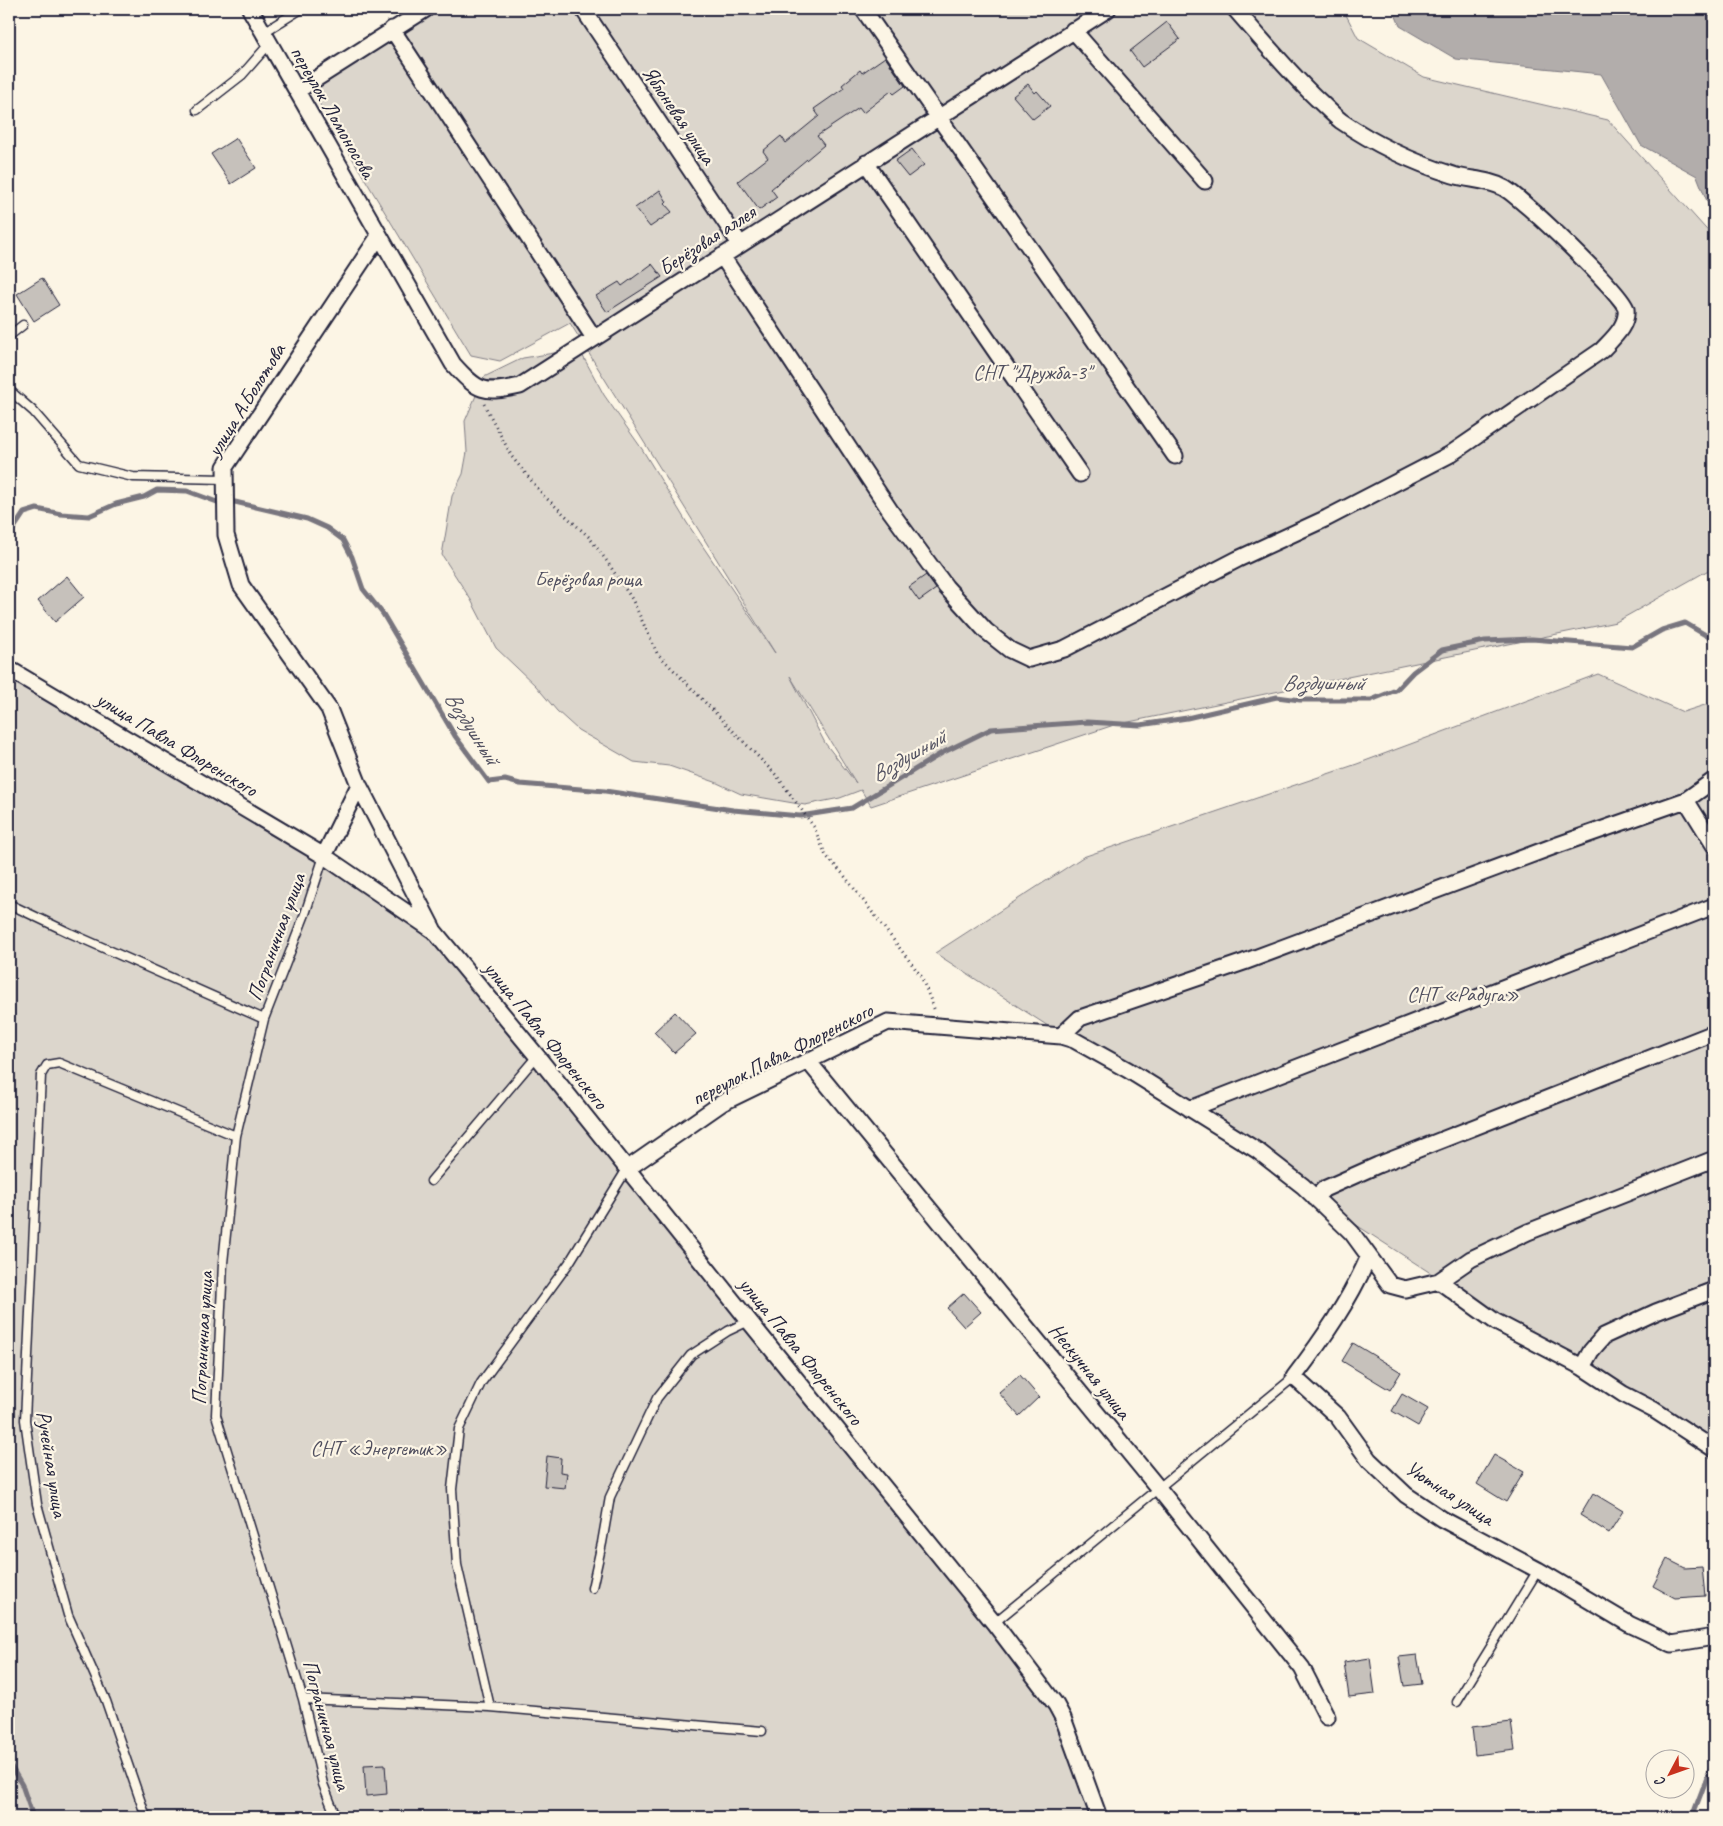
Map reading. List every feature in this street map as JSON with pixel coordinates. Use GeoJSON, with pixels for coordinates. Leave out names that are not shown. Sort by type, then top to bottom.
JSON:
{"type":"FeatureCollection","features":[{"type":"Feature","properties":{"kind":"street","name":"переулок Ломоносова"},"geometry":{"type":"LineString","coordinates":[[250,9],[379,236]]}},
{"type":"Feature","properties":{"kind":"street"},"geometry":{"type":"LineString","coordinates":[[297,91],[426,9]]}},
{"type":"Feature","properties":{"kind":"street","name":"Яблоневая улица"},"geometry":{"type":"LineString","coordinates":[[583,9],[740,244]]}},
{"type":"Feature","properties":{"kind":"street"},"geometry":{"type":"LineString","coordinates":[[863,9],[1175,456]]}},
{"type":"Feature","properties":{"kind":"street","name":"Берёзовая аллея"},"geometry":{"type":"LineString","coordinates":[[379,236],[453,364],[470,382],[493,392],[520,386],[1072,30],[1108,9]]}},
{"type":"Feature","properties":{"kind":"street"},"geometry":{"type":"LineString","coordinates":[[722,256],[891,512],[946,587],[986,631],[1010,650],[1030,659],[1064,650],[1222,567],[1327,518],[1449,455],[1602,350],[1620,331],[1626,318],[1626,307],[1608,285],[1520,200],[1504,187],[1485,181],[1455,176],[1410,161],[1340,120],[1288,71],[1234,9]]}},
{"type":"Feature","properties":{"kind":"street"},"geometry":{"type":"LineString","coordinates":[[392,29],[594,338]]}},
{"type":"Feature","properties":{"kind":"street"},"geometry":{"type":"LineString","coordinates":[[1072,30],[1205,181]]}},
{"type":"Feature","properties":{"kind":"street"},"geometry":{"type":"LineString","coordinates":[[866,163],[1080,474]]}},
{"type":"Feature","properties":{"kind":"street","name":"улица А.Болотова"},"geometry":{"type":"LineString","coordinates":[[359,785],[329,709],[242,585],[226,535],[224,479],[225,467],[379,236]]}},
{"type":"Feature","properties":{"kind":"street","name":"улица Павла Флоренского"},"geometry":{"type":"LineString","coordinates":[[9,669],[324,856],[434,931]]}},
{"type":"Feature","properties":{"kind":"street"},"geometry":{"type":"LineString","coordinates":[[1060,1036],[1080,1018],[1244,962],[1552,847],[1686,800],[1714,780]]}},
{"type":"Feature","properties":{"kind":"street"},"geometry":{"type":"LineString","coordinates":[[324,856],[359,785]]}},
{"type":"Feature","properties":{"kind":"street","name":"улица Павла Флоренского"},"geometry":{"type":"LineString","coordinates":[[359,785],[434,931],[994,1623],[1064,1718],[1099,1817]]}},
{"type":"Feature","properties":{"kind":"street"},"geometry":{"type":"LineString","coordinates":[[1686,800],[1714,845]]}},
{"type":"Feature","properties":{"kind":"street"},"geometry":{"type":"LineString","coordinates":[[1190,1109],[1714,906]]}},
{"type":"Feature","properties":{"kind":"street","name":"переулок Павла Флоренского"},"geometry":{"type":"LineString","coordinates":[[627,1169],[722,1103],[888,1022],[1060,1036],[1074,1040],[1128,1070],[1258,1152],[1315,1198],[1352,1233],[1390,1285],[1405,1289],[1439,1281]]}},
{"type":"Feature","properties":{"kind":"street"},"geometry":{"type":"LineString","coordinates":[[1315,1198],[1324,1189],[1378,1165],[1714,1033]]}},
{"type":"Feature","properties":{"kind":"street","name":"Нескучная улица"},"geometry":{"type":"LineString","coordinates":[[808,1061],[1159,1488],[1302,1668],[1327,1717]]}},
{"type":"Feature","properties":{"kind":"street"},"geometry":{"type":"LineString","coordinates":[[1714,1159],[1528,1232],[1471,1259],[1439,1281],[1496,1322],[1582,1367],[1714,1449]]}},
{"type":"Feature","properties":{"kind":"street"},"geometry":{"type":"LineString","coordinates":[[1294,1377],[1323,1338],[1360,1278],[1369,1256]]}},
{"type":"Feature","properties":{"kind":"street"},"geometry":{"type":"LineString","coordinates":[[1582,1367],[1591,1351],[1604,1336],[1656,1312],[1714,1290]]}},
{"type":"Feature","properties":{"kind":"street","name":"Уютная улица"},"geometry":{"type":"LineString","coordinates":[[1294,1377],[1338,1417],[1369,1460],[1406,1495],[1442,1519],[1538,1570],[1629,1624],[1672,1644],[1714,1637]]}},
{"type":"Feature","properties":{"kind":"lane"},"geometry":{"type":"LineString","coordinates":[[197,110],[242,75],[267,38],[301,9]]}},
{"type":"Feature","properties":{"kind":"lane"},"geometry":{"type":"LineString","coordinates":[[9,336],[23,324]]}},
{"type":"Feature","properties":{"kind":"lane"},"geometry":{"type":"LineString","coordinates":[[9,390],[33,411],[79,464],[133,477],[224,479]]}},
{"type":"Feature","properties":{"kind":"lane","name":"Пограничная улица"},"geometry":{"type":"LineString","coordinates":[[324,856],[305,914],[264,1019],[236,1136],[222,1263],[216,1415],[304,1699],[324,1784],[336,1817]]}},
{"type":"Feature","properties":{"kind":"lane"},"geometry":{"type":"LineString","coordinates":[[9,904],[70,934],[264,1019]]}},
{"type":"Feature","properties":{"kind":"lane"},"geometry":{"type":"LineString","coordinates":[[430,1181],[537,1056]]}},
{"type":"Feature","properties":{"kind":"lane","name":"Ручейная улица"},"geometry":{"type":"LineString","coordinates":[[146,1817],[106,1701],[68,1614],[38,1504],[25,1420],[41,1075],[47,1065],[58,1062],[236,1136]]}},
{"type":"Feature","properties":{"kind":"lane"},"geometry":{"type":"LineString","coordinates":[[490,1707],[457,1565],[452,1489],[460,1429],[481,1383],[569,1263],[627,1169]]}},
{"type":"Feature","properties":{"kind":"lane"},"geometry":{"type":"LineString","coordinates":[[592,1588],[610,1496],[657,1398],[691,1355],[728,1331],[749,1321]]}},
{"type":"Feature","properties":{"kind":"lane"},"geometry":{"type":"LineString","coordinates":[[994,1623],[1294,1377]]}},
{"type":"Feature","properties":{"kind":"lane"},"geometry":{"type":"LineString","coordinates":[[1457,1702],[1538,1570]]}},
{"type":"Feature","properties":{"kind":"lane"},"geometry":{"type":"LineString","coordinates":[[304,1699],[490,1707],[762,1731]]}},
{"type":"Feature","properties":{"kind":"path"},"geometry":{"type":"LineString","coordinates":[[470,382],[484,403],[512,457],[544,496],[589,538],[606,560],[632,599],[657,654],[770,768],[814,827],[826,856],[860,896],[922,976],[935,1011],[933,1026]]}},
{"type":"Feature","properties":{"kind":"green space","name":"СНТ \"Дружба-3\""},"geometry":{"type":"Polygon","coordinates":[[[428,9],[1343,9],[1358,38],[1424,77],[1608,120],[1714,238],[1714,567],[1616,622],[1114,725],[871,806],[861,790],[840,798],[805,805],[741,794],[715,782],[669,766],[634,762],[578,730],[496,648],[471,600],[442,555],[452,496],[463,474],[467,452],[465,421],[484,377],[523,358],[579,349],[604,395],[642,449],[687,523],[775,653],[570,323],[500,361],[471,355],[310,88],[428,9]],[[790,676],[825,743],[856,783],[790,676]]]}},
{"type":"Feature","properties":{"kind":"green space","name":"СНТ «Энергетик»"},"geometry":{"type":"Polygon","coordinates":[[[9,667],[263,818],[437,940],[1033,1666],[1097,1817],[9,1817],[9,667]]]}},
{"type":"Feature","properties":{"kind":"green space","name":"СНТ «Радуга»"},"geometry":{"type":"Polygon","coordinates":[[[1598,674],[1683,712],[1714,702],[1714,1456],[935,953],[1083,857],[1357,764],[1598,674]]]}},
{"type":"Feature","properties":{"kind":"shaded area"},"geometry":{"type":"Polygon","coordinates":[[[1393,9],[1714,9],[1714,219],[1697,176],[1641,145],[1601,74],[1456,59],[1400,26],[1393,9]]]}},
{"type":"Feature","properties":{"kind":"building"},"geometry":{"type":"Polygon","coordinates":[[[1167,22],[1180,39],[1142,67],[1130,51],[1167,22]]]}},
{"type":"Feature","properties":{"kind":"building"},"geometry":{"type":"Polygon","coordinates":[[[885,57],[905,86],[894,94],[891,91],[863,113],[859,108],[817,136],[824,145],[771,189],[777,197],[759,210],[738,181],[768,158],[763,151],[781,136],[786,143],[819,116],[814,109],[844,88],[842,85],[860,70],[862,73],[885,57]]]}},
{"type":"Feature","properties":{"kind":"building"},"geometry":{"type":"Polygon","coordinates":[[[1028,84],[1050,106],[1033,119],[1013,96],[1028,84]]]}},
{"type":"Feature","properties":{"kind":"building"},"geometry":{"type":"Polygon","coordinates":[[[236,138],[256,168],[231,184],[211,154],[236,138]]]}},
{"type":"Feature","properties":{"kind":"building"},"geometry":{"type":"Polygon","coordinates":[[[912,149],[924,165],[908,177],[895,161],[912,149]]]}},
{"type":"Feature","properties":{"kind":"building"},"geometry":{"type":"Polygon","coordinates":[[[660,190],[667,202],[665,204],[672,212],[650,227],[635,208],[660,190]]]}},
{"type":"Feature","properties":{"kind":"building"},"geometry":{"type":"Polygon","coordinates":[[[652,264],[662,277],[607,312],[596,296],[619,282],[622,286],[652,264]]]}},
{"type":"Feature","properties":{"kind":"building"},"geometry":{"type":"Polygon","coordinates":[[[42,278],[59,305],[34,321],[17,294],[42,278]]]}},
{"type":"Feature","properties":{"kind":"building"},"geometry":{"type":"Polygon","coordinates":[[[926,575],[936,589],[919,601],[909,587],[926,575]]]}},
{"type":"Feature","properties":{"kind":"building"},"geometry":{"type":"Polygon","coordinates":[[[67,576],[84,597],[55,622],[38,601],[67,576]]]}},
{"type":"Feature","properties":{"kind":"building"},"geometry":{"type":"Polygon","coordinates":[[[675,1012],[696,1034],[674,1053],[654,1032],[675,1012]]]}},
{"type":"Feature","properties":{"kind":"building"},"geometry":{"type":"Polygon","coordinates":[[[964,1293],[981,1312],[964,1327],[947,1308],[964,1293]]]}},
{"type":"Feature","properties":{"kind":"building"},"geometry":{"type":"Polygon","coordinates":[[[1353,1343],[1401,1372],[1390,1390],[1342,1361],[1353,1343]]]}},
{"type":"Feature","properties":{"kind":"building"},"geometry":{"type":"Polygon","coordinates":[[[1020,1375],[1039,1397],[1019,1416],[999,1393],[1020,1375]]]}},
{"type":"Feature","properties":{"kind":"building"},"geometry":{"type":"Polygon","coordinates":[[[1402,1394],[1428,1409],[1418,1426],[1392,1411],[1402,1394]]]}},
{"type":"Feature","properties":{"kind":"building"},"geometry":{"type":"Polygon","coordinates":[[[1494,1455],[1524,1472],[1506,1502],[1477,1484],[1494,1455]]]}},
{"type":"Feature","properties":{"kind":"building"},"geometry":{"type":"Polygon","coordinates":[[[547,1456],[561,1458],[560,1472],[567,1473],[565,1488],[544,1486],[547,1456]]]}},
{"type":"Feature","properties":{"kind":"building"},"geometry":{"type":"Polygon","coordinates":[[[1593,1493],[1623,1511],[1609,1533],[1580,1515],[1593,1493]]]}},
{"type":"Feature","properties":{"kind":"building"},"geometry":{"type":"Polygon","coordinates":[[[1667,1559],[1685,1568],[1702,1567],[1705,1596],[1675,1598],[1653,1586],[1667,1559]]]}},
{"type":"Feature","properties":{"kind":"building"},"geometry":{"type":"Polygon","coordinates":[[[1417,1655],[1422,1684],[1404,1686],[1399,1657],[1417,1655]]]}},
{"type":"Feature","properties":{"kind":"building"},"geometry":{"type":"Polygon","coordinates":[[[1370,1658],[1375,1694],[1349,1697],[1344,1662],[1370,1658]]]}},
{"type":"Feature","properties":{"kind":"building"},"geometry":{"type":"Polygon","coordinates":[[[1511,1722],[1515,1750],[1475,1755],[1472,1727],[1511,1722]]]}},
{"type":"Feature","properties":{"kind":"building"},"geometry":{"type":"Polygon","coordinates":[[[385,1764],[387,1794],[366,1796],[364,1765],[385,1764]]]}},
{"type":"Feature","properties":{"kind":"waterway","name":"Воздушный"},"geometry":{"type":"LineString","coordinates":[[9,531],[14,528],[24,513],[37,509],[61,514],[89,516],[116,504],[144,497],[157,490],[187,491],[217,502]]}},
{"type":"Feature","properties":{"kind":"waterway","name":"Воздушный"},"geometry":{"type":"LineString","coordinates":[[235,502],[307,519],[327,528],[343,540],[352,557],[363,589],[383,614],[455,736],[489,782],[505,780],[520,784],[605,791],[733,810],[800,816],[852,808],[942,753],[991,729],[1087,722],[1140,725],[1187,718],[1277,697],[1300,700],[1371,700],[1396,690],[1413,672],[1442,650],[1485,641],[1532,639],[1632,647],[1662,630],[1685,623],[1714,640]]}},
{"type":"Feature","properties":{"kind":"waterway"},"geometry":{"type":"LineString","coordinates":[[1692,1817],[1714,1759]]}},
{"type":"Feature","properties":{"kind":"waterway"},"geometry":{"type":"LineString","coordinates":[[9,1763],[22,1785],[33,1817]]}},
{"type":"Feature","properties":{"kind":"park label","name":"Берёзовая роща"},"geometry":{"type":"Point","coordinates":[588,579]}}]}
